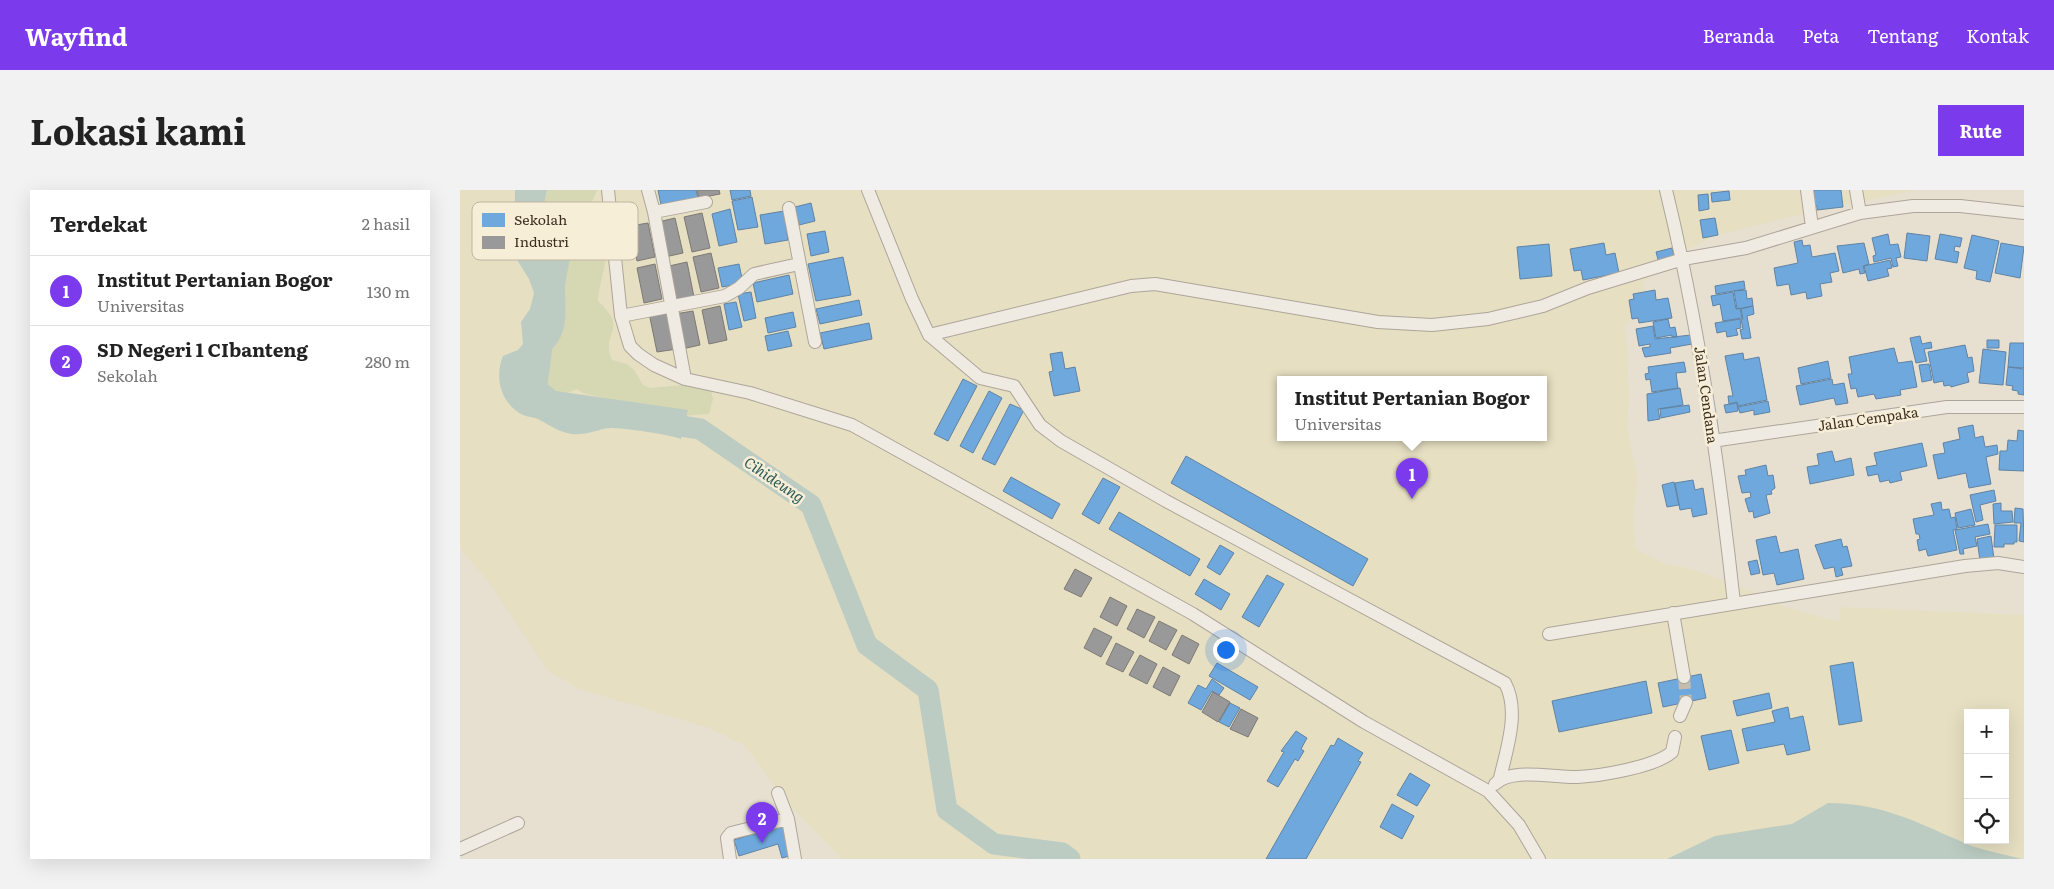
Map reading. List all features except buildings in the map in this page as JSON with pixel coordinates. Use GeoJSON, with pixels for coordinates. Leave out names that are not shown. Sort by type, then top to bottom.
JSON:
{"type":"FeatureCollection","features":[{"type":"Feature","properties":{"kind":"street"},"geometry":{"type":"LineString","coordinates":[[648,190],[654,212],[685,379]]}},
{"type":"Feature","properties":{"kind":"street"},"geometry":{"type":"LineString","coordinates":[[868,190],[912,299],[929,334],[980,378],[1014,386],[1040,425],[1060,441],[1166,501],[1505,683],[1511,695],[1512,710],[1500,778],[1488,791]]}},
{"type":"Feature","properties":{"kind":"street","name":"Jalan Cendana"},"geometry":{"type":"LineString","coordinates":[[1666,190],[1683,259],[1727,537],[1734,603]]}},
{"type":"Feature","properties":{"kind":"street"},"geometry":{"type":"LineString","coordinates":[[1807,190],[1812,227]]}},
{"type":"Feature","properties":{"kind":"street"},"geometry":{"type":"LineString","coordinates":[[1856,190],[1860,213]]}},
{"type":"Feature","properties":{"kind":"street"},"geometry":{"type":"LineString","coordinates":[[654,212],[706,202]]}},
{"type":"Feature","properties":{"kind":"street"},"geometry":{"type":"LineString","coordinates":[[929,334],[1131,286],[1155,284],[1378,322],[1432,325],[1488,319],[1543,306],[1588,288],[1683,259],[1746,248],[1860,213],[1913,206],[1960,206],[2024,213]]}},
{"type":"Feature","properties":{"kind":"street"},"geometry":{"type":"LineString","coordinates":[[789,208],[815,342]]}},
{"type":"Feature","properties":{"kind":"street"},"geometry":{"type":"LineString","coordinates":[[616,260],[621,316],[630,346],[654,365],[685,379],[767,398],[852,425],[1193,614],[1364,722],[1488,791],[1519,825],[1539,859]]}},
{"type":"Feature","properties":{"kind":"street"},"geometry":{"type":"LineString","coordinates":[[621,316],[726,296],[739,288],[754,274],[799,264]]}},
{"type":"Feature","properties":{"kind":"street","name":"Jalan Cempaka"},"geometry":{"type":"LineString","coordinates":[[1712,441],[1947,408],[2024,407]]}},
{"type":"Feature","properties":{"kind":"street"},"geometry":{"type":"LineString","coordinates":[[1549,634],[1965,566],[1998,563],[2024,567]]}},
{"type":"Feature","properties":{"kind":"street"},"geometry":{"type":"LineString","coordinates":[[1673,613],[1684,677]]}},
{"type":"Feature","properties":{"kind":"street"},"geometry":{"type":"LineString","coordinates":[[1680,716],[1686,702]]}},
{"type":"Feature","properties":{"kind":"street"},"geometry":{"type":"LineString","coordinates":[[1500,778],[1528,774],[1577,777],[1606,773],[1655,761],[1667,756],[1672,752],[1676,737]]}},
{"type":"Feature","properties":{"kind":"street"},"geometry":{"type":"LineString","coordinates":[[778,793],[788,819],[795,859]]}},
{"type":"Feature","properties":{"kind":"street"},"geometry":{"type":"LineString","coordinates":[[730,859],[727,838],[731,833],[788,819]]}},
{"type":"Feature","properties":{"kind":"street"},"geometry":{"type":"LineString","coordinates":[[460,849],[518,823]]}},
{"type":"Feature","properties":{"kind":"shaded area"},"geometry":{"type":"Polygon","coordinates":[[[460,190],[1916,190],[1785,218],[1715,236],[1664,261],[1643,283],[1646,304],[1624,327],[1627,342],[1629,399],[1627,427],[1638,480],[1633,520],[1636,549],[1665,564],[1692,569],[1758,594],[1785,607],[1839,622],[1841,607],[2024,615],[2024,859],[842,859],[787,803],[745,746],[709,728],[579,689],[548,671],[488,581],[463,553],[460,546],[460,190]]]}},
{"type":"Feature","properties":{"kind":"shaded area"},"geometry":{"type":"Polygon","coordinates":[[[515,190],[547,190],[545,202],[515,202],[515,190]]]}},
{"type":"Feature","properties":{"kind":"shaded area"},"geometry":{"type":"Polygon","coordinates":[[[517,260],[569,260],[565,285],[565,314],[562,334],[554,347],[534,365],[544,381],[556,391],[688,410],[681,439],[657,433],[617,428],[582,434],[567,433],[538,419],[523,415],[509,404],[501,390],[500,364],[503,356],[518,350],[523,344],[521,322],[530,309],[534,293],[529,279],[517,260]]]}},
{"type":"Feature","properties":{"kind":"shaded area"},"geometry":{"type":"Polygon","coordinates":[[[1828,803],[1866,806],[1916,822],[1964,842],[1964,844],[2022,859],[1667,859],[1715,836],[1792,824],[1828,803]]]}},
{"type":"Feature","properties":{"kind":"green space"},"geometry":{"type":"Polygon","coordinates":[[[547,190],[597,190],[591,202],[545,202],[547,190]]]}},
{"type":"Feature","properties":{"kind":"green space"},"geometry":{"type":"Polygon","coordinates":[[[551,260],[606,260],[598,301],[608,311],[614,326],[609,343],[612,360],[627,364],[634,370],[643,385],[650,388],[693,384],[711,391],[713,399],[709,414],[680,416],[583,393],[577,389],[559,396],[545,380],[542,368],[548,355],[560,338],[551,260]]]}},
{"type":"Feature","properties":{"kind":"waterway","name":"Cihideung"},"geometry":{"type":"LineString","coordinates":[[535,400],[543,339],[542,329]]}},
{"type":"Feature","properties":{"kind":"waterway","name":"Cihideung"},"geometry":{"type":"LineString","coordinates":[[655,422],[700,429],[811,505],[867,645],[928,690],[947,810],[994,844],[1062,853],[1070,859]]}},
{"type":"Feature","properties":{"kind":"tunnel"},"geometry":{"type":"LineString","coordinates":[[1684,677],[1686,702]]}},
{"type":"Feature","properties":{"kind":"place","name":"Institut Pertanian Bogor"},"geometry":{"type":"Point","coordinates":[1412,499]}},
{"type":"Feature","properties":{"kind":"place","name":"SD Negeri 1 CIbanteng"},"geometry":{"type":"Point","coordinates":[762,843]}}]}
